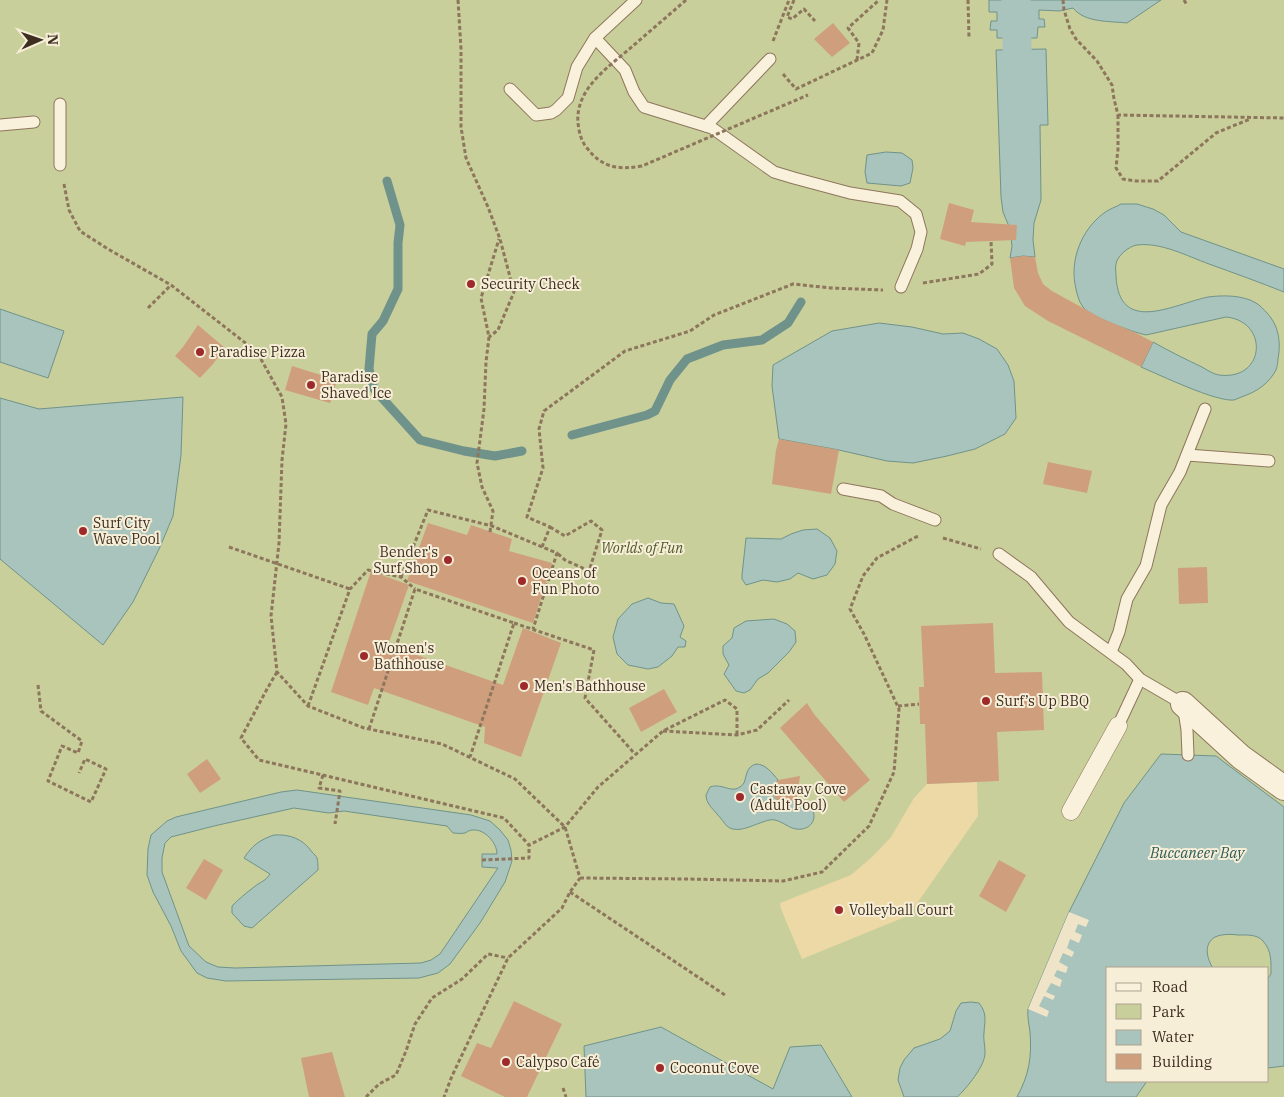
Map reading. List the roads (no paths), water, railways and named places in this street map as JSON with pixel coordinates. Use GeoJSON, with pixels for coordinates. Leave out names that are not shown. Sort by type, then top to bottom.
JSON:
{"type":"FeatureCollection","features":[{"type":"Feature","properties":{"kind":"street"},"geometry":{"type":"LineString","coordinates":[[1183,704],[1241,757],[1284,788]]}},
{"type":"Feature","properties":{"kind":"street"},"geometry":{"type":"LineString","coordinates":[[1071,811],[1118,726]]}},
{"type":"Feature","properties":{"kind":"lane"},"geometry":{"type":"LineString","coordinates":[[510,89],[536,115],[556,110],[568,98],[577,67],[595,38],[636,0]]}},
{"type":"Feature","properties":{"kind":"lane"},"geometry":{"type":"LineString","coordinates":[[595,38],[625,70],[634,92],[644,107],[712,128],[774,172],[850,193],[900,201],[916,214],[921,232],[917,249],[901,287]]}},
{"type":"Feature","properties":{"kind":"lane"},"geometry":{"type":"LineString","coordinates":[[706,126],[770,59]]}},
{"type":"Feature","properties":{"kind":"lane"},"geometry":{"type":"LineString","coordinates":[[60,104],[60,165]]}},
{"type":"Feature","properties":{"kind":"lane"},"geometry":{"type":"LineString","coordinates":[[0,124],[34,122]]}},
{"type":"Feature","properties":{"kind":"lane"},"geometry":{"type":"LineString","coordinates":[[1110,652],[1119,632],[1127,599],[1146,566],[1161,505],[1180,472],[1205,409]]}},
{"type":"Feature","properties":{"kind":"lane"},"geometry":{"type":"LineString","coordinates":[[1187,456],[1269,461]]}},
{"type":"Feature","properties":{"kind":"lane"},"geometry":{"type":"LineString","coordinates":[[843,489],[881,496],[893,504],[935,520]]}},
{"type":"Feature","properties":{"kind":"lane"},"geometry":{"type":"LineString","coordinates":[[999,554],[1031,577],[1069,622],[1126,664],[1140,679],[1183,704],[1188,755]]}},
{"type":"Feature","properties":{"kind":"lane"},"geometry":{"type":"LineString","coordinates":[[1118,726],[1140,679]]}},
{"type":"Feature","properties":{"kind":"water"},"geometry":{"type":"Polygon","coordinates":[[[989,0],[1161,0],[1127,23],[1091,19],[1078,13],[1073,8],[1059,11],[1039,10],[1039,19],[1044,19],[1045,27],[1038,27],[1037,38],[997,38],[997,30],[990,30],[991,21],[997,21],[997,12],[989,12],[989,0]]]}},
{"type":"Feature","properties":{"kind":"water"},"geometry":{"type":"Polygon","coordinates":[[[1046,49],[1048,125],[1040,125],[1041,200],[1034,223],[1035,257],[1010,258],[1012,246],[1010,229],[1003,212],[1001,197],[996,50],[1046,49]]]}},
{"type":"Feature","properties":{"kind":"water"},"geometry":{"type":"Polygon","coordinates":[[[886,152],[902,153],[912,160],[913,168],[910,183],[901,186],[867,183],[865,172],[867,155],[886,152]]]}},
{"type":"Feature","properties":{"kind":"water"},"geometry":{"type":"Polygon","coordinates":[[[1121,204],[1137,204],[1153,209],[1164,215],[1181,232],[1284,269],[1284,292],[1174,250],[1155,246],[1137,245],[1130,247],[1121,255],[1116,266],[1119,294],[1127,306],[1137,311],[1150,312],[1208,297],[1220,296],[1245,298],[1259,305],[1274,323],[1279,340],[1276,370],[1263,386],[1235,400],[1226,399],[1188,387],[1141,367],[1153,342],[1215,374],[1235,374],[1246,369],[1253,360],[1256,350],[1255,339],[1250,329],[1240,321],[1226,317],[1146,335],[1094,315],[1083,307],[1080,303],[1074,278],[1074,268],[1079,247],[1083,237],[1096,220],[1121,204]]]}},
{"type":"Feature","properties":{"kind":"water"},"geometry":{"type":"Polygon","coordinates":[[[0,309],[64,331],[48,378],[0,362],[0,309]]]}},
{"type":"Feature","properties":{"kind":"water"},"geometry":{"type":"Polygon","coordinates":[[[879,323],[912,327],[943,334],[963,333],[997,349],[1008,365],[1014,381],[1016,418],[1005,434],[975,449],[913,463],[887,461],[779,439],[772,386],[773,365],[832,331],[879,323]]]}},
{"type":"Feature","properties":{"kind":"water","name":"Surf City Wave Pool"},"geometry":{"type":"Polygon","coordinates":[[[183,397],[181,455],[173,516],[133,602],[103,645],[0,559],[0,398],[39,409],[183,397]]]}},
{"type":"Feature","properties":{"kind":"water"},"geometry":{"type":"Polygon","coordinates":[[[817,529],[830,538],[837,551],[835,564],[827,575],[813,579],[798,573],[790,579],[777,582],[763,580],[746,585],[742,575],[746,538],[781,539],[803,530],[817,529]]]}},
{"type":"Feature","properties":{"kind":"water"},"geometry":{"type":"Polygon","coordinates":[[[648,598],[661,603],[674,604],[684,626],[680,637],[686,641],[685,647],[678,647],[672,656],[658,667],[648,669],[628,665],[617,654],[613,637],[618,619],[632,604],[648,598]]]}},
{"type":"Feature","properties":{"kind":"water"},"geometry":{"type":"Polygon","coordinates":[[[774,619],[787,624],[795,631],[796,642],[789,652],[768,673],[758,679],[750,690],[744,693],[736,691],[724,674],[729,665],[723,654],[723,646],[732,638],[734,628],[746,621],[774,619]]]}},
{"type":"Feature","properties":{"kind":"water","name":"Buccaneer Bay"},"geometry":{"type":"Polygon","coordinates":[[[1161,754],[1216,756],[1284,807],[1284,1066],[1269,1068],[1269,977],[1271,970],[1268,949],[1261,939],[1255,936],[1229,934],[1215,937],[1209,944],[1207,952],[1212,967],[1106,967],[1106,1082],[1146,1082],[1136,1097],[1017,1097],[1027,1073],[1030,1058],[1031,1041],[1028,1009],[1069,912],[1124,803],[1161,754]]]}},
{"type":"Feature","properties":{"kind":"water","name":"Castaway Cove (Adult Pool)"},"geometry":{"type":"Polygon","coordinates":[[[756,764],[766,767],[778,780],[773,788],[775,798],[787,803],[794,800],[811,807],[814,816],[809,826],[796,829],[773,820],[739,829],[726,825],[710,805],[706,795],[710,787],[720,786],[736,789],[740,787],[744,783],[749,769],[756,764]]]}},
{"type":"Feature","properties":{"kind":"water"},"geometry":{"type":"Polygon","coordinates":[[[297,790],[471,815],[490,821],[508,840],[511,850],[512,861],[505,882],[480,923],[450,964],[438,973],[419,978],[226,981],[207,978],[197,973],[181,951],[171,926],[153,892],[147,875],[148,849],[151,835],[167,821],[176,817],[281,792],[297,790]],[[294,808],[171,837],[165,843],[162,872],[189,946],[206,962],[218,967],[235,968],[421,963],[431,960],[440,954],[498,868],[482,867],[482,854],[497,854],[493,841],[486,834],[477,830],[453,833],[447,826],[344,811],[329,813],[294,808]]]}},
{"type":"Feature","properties":{"kind":"water"},"geometry":{"type":"Polygon","coordinates":[[[274,835],[285,835],[305,844],[317,858],[318,870],[252,928],[244,926],[232,913],[232,906],[270,874],[244,858],[256,844],[274,835]]]}},
{"type":"Feature","properties":{"kind":"water"},"geometry":{"type":"Polygon","coordinates":[[[961,1003],[979,1003],[985,1017],[985,1052],[975,1076],[957,1097],[904,1097],[898,1080],[900,1068],[904,1060],[914,1048],[940,1039],[950,1031],[956,1011],[961,1003]]]}},
{"type":"Feature","properties":{"kind":"water","name":"Coconut Cove"},"geometry":{"type":"Polygon","coordinates":[[[661,1027],[773,1089],[790,1047],[821,1045],[852,1097],[586,1097],[584,1046],[661,1027]]]}},
{"type":"Feature","properties":{"kind":"waterway"},"geometry":{"type":"LineString","coordinates":[[1016,0],[1018,88]]}},
{"type":"Feature","properties":{"kind":"waterway"},"geometry":{"type":"LineString","coordinates":[[387,181],[400,225],[398,289],[383,321],[372,334],[369,369],[374,389],[420,440],[464,451],[495,456],[522,451]]}},
{"type":"Feature","properties":{"kind":"waterway"},"geometry":{"type":"LineString","coordinates":[[572,435],[647,415],[655,411],[670,380],[687,359],[723,345],[762,340],[788,323],[801,302]]}},
{"type":"Feature","properties":{"kind":"place","name":"Security Check"},"geometry":{"type":"Point","coordinates":[471,284]}},
{"type":"Feature","properties":{"kind":"place","name":"Paradise Pizza"},"geometry":{"type":"Point","coordinates":[200,352]}},
{"type":"Feature","properties":{"kind":"place","name":"Paradise Shaved Ice"},"geometry":{"type":"Point","coordinates":[311,385]}},
{"type":"Feature","properties":{"kind":"place","name":"Surf City Wave Pool"},"geometry":{"type":"Point","coordinates":[83,531]}},
{"type":"Feature","properties":{"kind":"place","name":"Bender's Surf Shop"},"geometry":{"type":"Point","coordinates":[448,560]}},
{"type":"Feature","properties":{"kind":"place","name":"Oceans of Fun Photo"},"geometry":{"type":"Point","coordinates":[522,581]}},
{"type":"Feature","properties":{"kind":"place","name":"Women's Bathhouse"},"geometry":{"type":"Point","coordinates":[364,656]}},
{"type":"Feature","properties":{"kind":"place","name":"Men's Bathhouse"},"geometry":{"type":"Point","coordinates":[524,686]}},
{"type":"Feature","properties":{"kind":"place","name":"Surf’s Up BBQ"},"geometry":{"type":"Point","coordinates":[986,701]}},
{"type":"Feature","properties":{"kind":"place","name":"Castaway Cove (Adult Pool)"},"geometry":{"type":"Point","coordinates":[740,797]}},
{"type":"Feature","properties":{"kind":"place","name":"Volleyball Court"},"geometry":{"type":"Point","coordinates":[839,910]}},
{"type":"Feature","properties":{"kind":"place","name":"Calypso Café"},"geometry":{"type":"Point","coordinates":[506,1062]}},
{"type":"Feature","properties":{"kind":"place","name":"Coconut Cove"},"geometry":{"type":"Point","coordinates":[660,1068]}},
{"type":"Feature","properties":{"kind":"park label","name":"Worlds of Fun"},"geometry":{"type":"Point","coordinates":[642,548]}}]}
